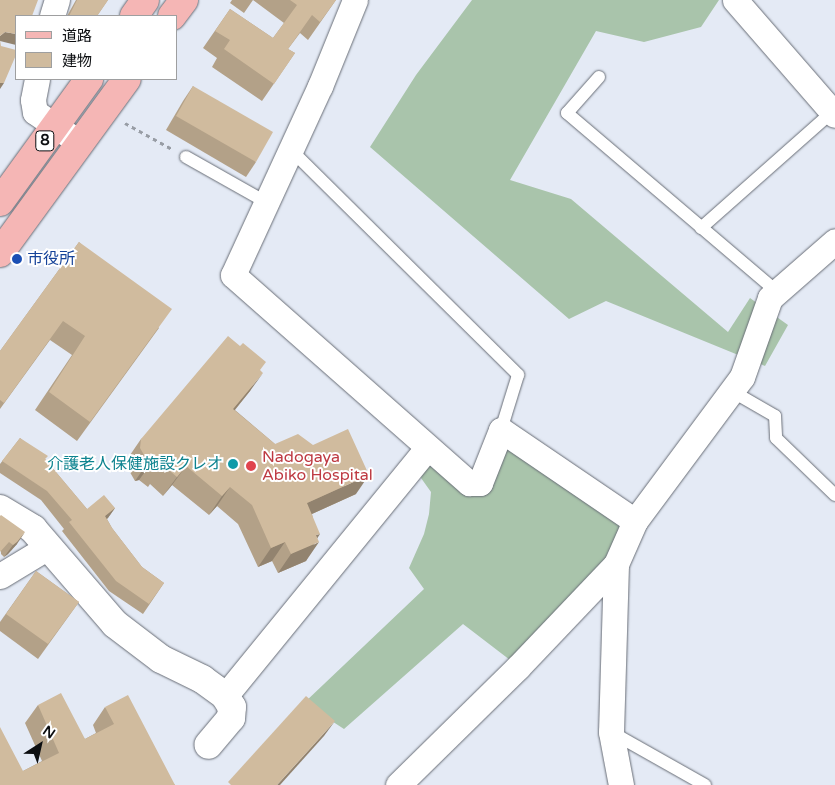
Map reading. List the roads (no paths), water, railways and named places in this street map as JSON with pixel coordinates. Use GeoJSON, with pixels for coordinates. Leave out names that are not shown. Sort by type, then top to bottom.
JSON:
{"type":"FeatureCollection","features":[{"type":"Feature","properties":{"kind":"main road"},"geometry":{"type":"LineString","coordinates":[[135,15],[145,0]]}},
{"type":"Feature","properties":{"kind":"main road"},"geometry":{"type":"LineString","coordinates":[[173,15],[184,0]]}},
{"type":"Feature","properties":{"kind":"main road","name":"8"},"geometry":{"type":"LineString","coordinates":[[0,202],[88,80]]}},
{"type":"Feature","properties":{"kind":"main road","name":"8"},"geometry":{"type":"LineString","coordinates":[[0,253],[126,80]]}},
{"type":"Feature","properties":{"kind":"street"},"geometry":{"type":"LineString","coordinates":[[52,15],[56,0]]}},
{"type":"Feature","properties":{"kind":"street"},"geometry":{"type":"LineString","coordinates":[[355,0],[233,275],[427,448],[469,483],[480,483],[501,430],[635,520]]}},
{"type":"Feature","properties":{"kind":"street"},"geometry":{"type":"LineString","coordinates":[[735,0],[834,113]]}},
{"type":"Feature","properties":{"kind":"street"},"geometry":{"type":"LineString","coordinates":[[37,80],[33,107],[80,143]]}},
{"type":"Feature","properties":{"kind":"street"},"geometry":{"type":"LineString","coordinates":[[398,785],[518,667],[616,564],[635,520],[742,376],[759,322],[770,298],[835,241]]}},
{"type":"Feature","properties":{"kind":"street"},"geometry":{"type":"LineString","coordinates":[[224,696],[240,681],[427,448]]}},
{"type":"Feature","properties":{"kind":"street"},"geometry":{"type":"LineString","coordinates":[[0,509],[33,529],[116,624],[161,659],[202,680],[224,696],[232,707],[231,718],[208,745]]}},
{"type":"Feature","properties":{"kind":"street"},"geometry":{"type":"LineString","coordinates":[[0,576],[48,547]]}},
{"type":"Feature","properties":{"kind":"street"},"geometry":{"type":"LineString","coordinates":[[616,564],[611,732],[621,785]]}},
{"type":"Feature","properties":{"kind":"lane"},"geometry":{"type":"LineString","coordinates":[[599,77],[567,113],[777,292]]}},
{"type":"Feature","properties":{"kind":"lane"},"geometry":{"type":"LineString","coordinates":[[701,228],[834,113]]}},
{"type":"Feature","properties":{"kind":"lane"},"geometry":{"type":"LineString","coordinates":[[290,149],[518,375],[501,430]]}},
{"type":"Feature","properties":{"kind":"lane"},"geometry":{"type":"LineString","coordinates":[[186,157],[266,202]]}},
{"type":"Feature","properties":{"kind":"lane"},"geometry":{"type":"LineString","coordinates":[[730,390],[775,416],[776,438],[835,495]]}},
{"type":"Feature","properties":{"kind":"lane"},"geometry":{"type":"LineString","coordinates":[[611,732],[705,785]]}},
{"type":"Feature","properties":{"kind":"place","name":"市役所"},"geometry":{"type":"Point","coordinates":[17,259]}},
{"type":"Feature","properties":{"kind":"place","name":"介護老人保健施設クレオ"},"geometry":{"type":"Point","coordinates":[233,464]}},
{"type":"Feature","properties":{"kind":"place","name":"Nadogaya Abiko Hospital"},"geometry":{"type":"Point","coordinates":[251,466]}}]}
